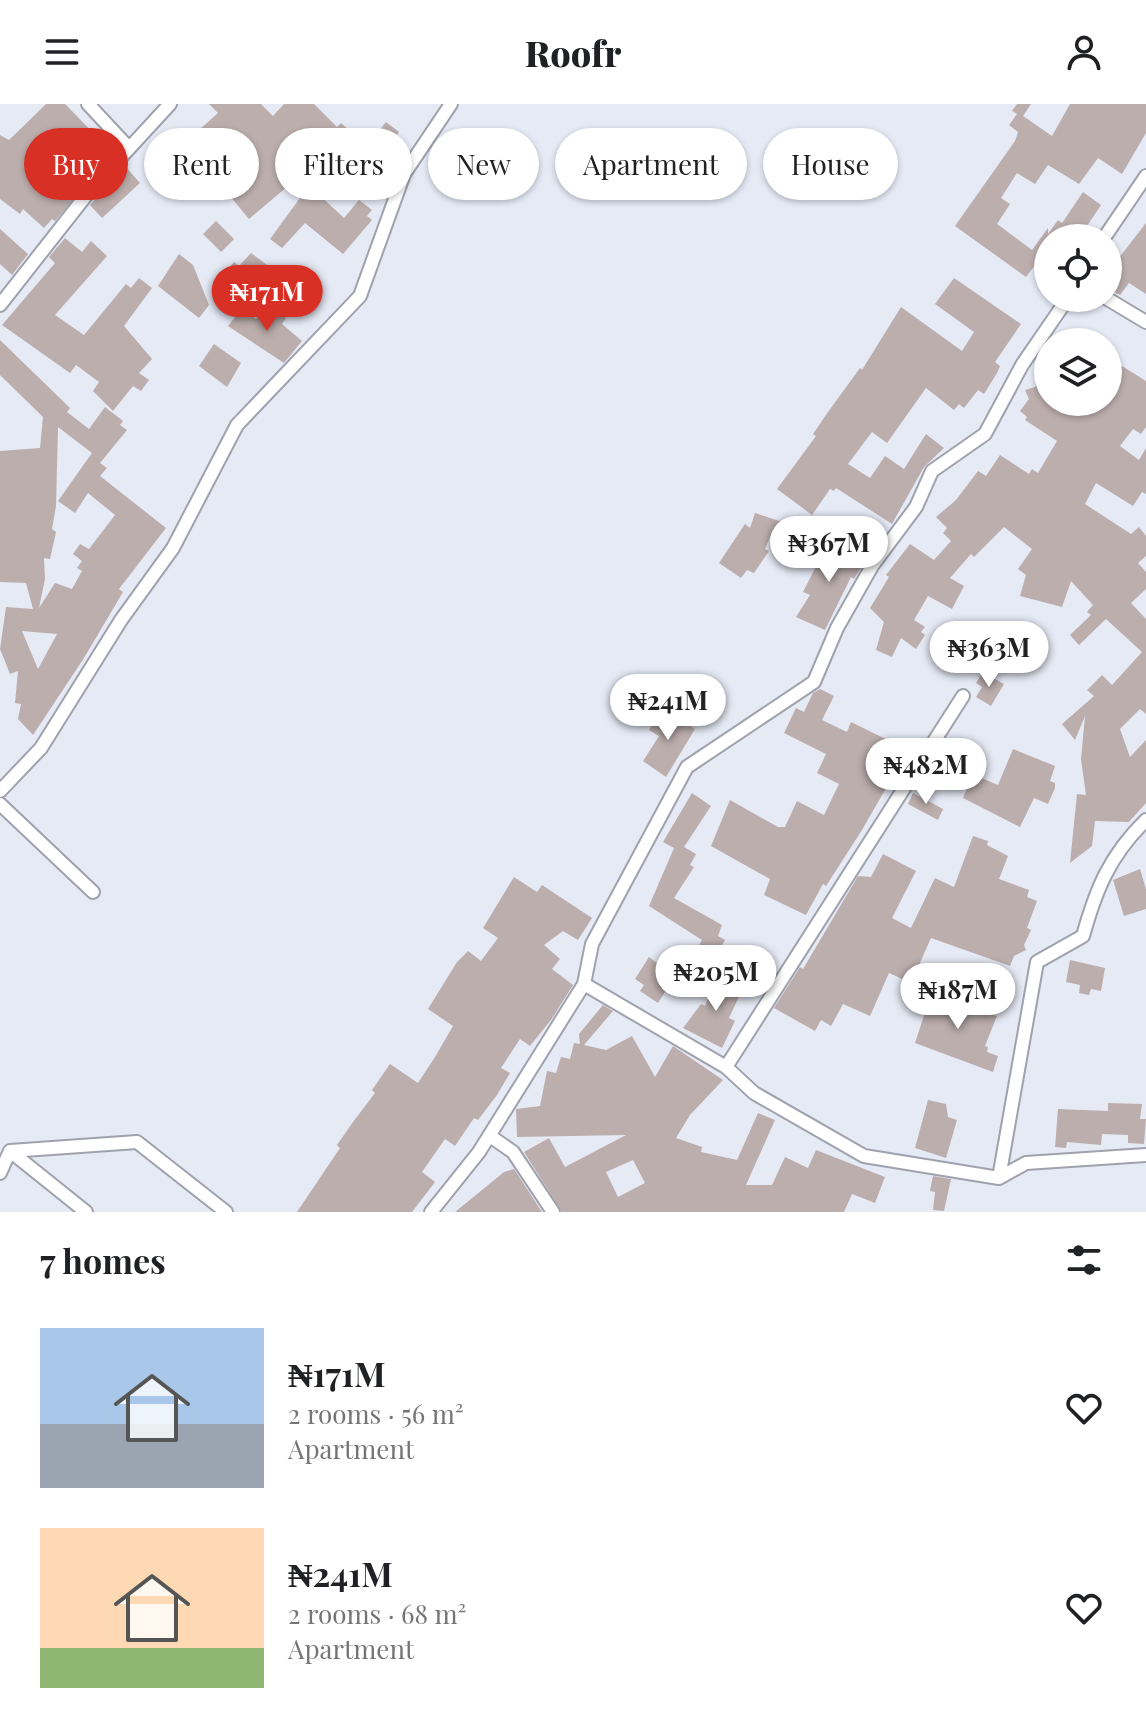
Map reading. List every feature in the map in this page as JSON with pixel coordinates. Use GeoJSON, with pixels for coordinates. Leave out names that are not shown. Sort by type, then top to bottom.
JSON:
{"type":"FeatureCollection","features":[{"type":"Feature","properties":{"kind":"street"},"geometry":{"type":"LineString","coordinates":[[88,104],[129,148]]}},
{"type":"Feature","properties":{"kind":"street"},"geometry":{"type":"LineString","coordinates":[[0,305],[43,247],[170,104]]}},
{"type":"Feature","properties":{"kind":"street"},"geometry":{"type":"LineString","coordinates":[[0,791],[41,748],[121,620],[173,548],[237,425],[360,296],[404,174],[451,104]]}},
{"type":"Feature","properties":{"kind":"street"},"geometry":{"type":"LineString","coordinates":[[1113,224],[1146,176]]}},
{"type":"Feature","properties":{"kind":"street"},"geometry":{"type":"LineString","coordinates":[[1122,308],[1146,322]]}},
{"type":"Feature","properties":{"kind":"street"},"geometry":{"type":"LineString","coordinates":[[431,1212],[490,1136],[584,984],[592,944],[687,767],[814,682],[837,628],[865,578],[916,507],[932,471],[985,434],[1022,365],[1058,312]]}},
{"type":"Feature","properties":{"kind":"street"},"geometry":{"type":"LineString","coordinates":[[726,1067],[963,696]]}},
{"type":"Feature","properties":{"kind":"street"},"geometry":{"type":"LineString","coordinates":[[0,804],[93,892]]}},
{"type":"Feature","properties":{"kind":"street"},"geometry":{"type":"LineString","coordinates":[[999,1178],[1037,962],[1083,936],[1098,884],[1131,835],[1146,820]]}},
{"type":"Feature","properties":{"kind":"street"},"geometry":{"type":"LineString","coordinates":[[584,984],[726,1067],[754,1093],[864,1156],[999,1178],[1026,1163],[1146,1155]]}},
{"type":"Feature","properties":{"kind":"street"},"geometry":{"type":"LineString","coordinates":[[490,1136],[513,1152],[553,1212]]}},
{"type":"Feature","properties":{"kind":"street"},"geometry":{"type":"LineString","coordinates":[[10,1151],[137,1142],[226,1212]]}},
{"type":"Feature","properties":{"kind":"street"},"geometry":{"type":"LineString","coordinates":[[0,1173],[10,1151]]}},
{"type":"Feature","properties":{"kind":"street"},"geometry":{"type":"LineString","coordinates":[[10,1151],[86,1212]]}},
{"type":"Feature","properties":{"kind":"building"},"geometry":{"type":"Polygon","coordinates":[[[46,104],[65,104],[89,128],[24,128],[24,200],[73,200],[55,221],[52,219],[44,228],[23,209],[20,214],[0,199],[0,135],[9,140],[46,104]]]}},
{"type":"Feature","properties":{"kind":"building"},"geometry":{"type":"Polygon","coordinates":[[[209,104],[261,104],[273,116],[284,104],[314,104],[337,127],[341,123],[347,128],[275,128],[275,197],[249,219],[233,200],[259,200],[259,128],[201,128],[218,113],[209,104]]]}},
{"type":"Feature","properties":{"kind":"building"},"geometry":{"type":"Polygon","coordinates":[[[1017,104],[1031,104],[1023,116],[1052,136],[1070,104],[1146,104],[1146,133],[1122,174],[1098,158],[1079,184],[1048,165],[1035,184],[1017,173],[1001,198],[1010,204],[997,224],[1032,250],[1034,247],[1034,266],[1026,277],[955,226],[1015,141],[1018,132],[1009,125],[1017,114],[1012,111],[1017,104]]]}},
{"type":"Feature","properties":{"kind":"building"},"geometry":{"type":"Polygon","coordinates":[[[128,169],[140,183],[128,194],[128,169]]]}},
{"type":"Feature","properties":{"kind":"building"},"geometry":{"type":"Polygon","coordinates":[[[1083,192],[1101,205],[1088,224],[1055,224],[1058,220],[1062,223],[1083,192]]]}},
{"type":"Feature","properties":{"kind":"building"},"geometry":{"type":"Polygon","coordinates":[[[94,200],[122,200],[102,218],[90,205],[94,200]]]}},
{"type":"Feature","properties":{"kind":"building"},"geometry":{"type":"Polygon","coordinates":[[[299,200],[325,200],[344,218],[359,200],[372,210],[367,216],[372,220],[343,254],[305,223],[282,248],[270,239],[299,200]]]}},
{"type":"Feature","properties":{"kind":"building"},"geometry":{"type":"Polygon","coordinates":[[[216,221],[234,239],[221,252],[203,234],[216,221]]]}},
{"type":"Feature","properties":{"kind":"building"},"geometry":{"type":"Polygon","coordinates":[[[1146,223],[1146,294],[1129,283],[1122,292],[1122,254],[1146,223]]]}},
{"type":"Feature","properties":{"kind":"building"},"geometry":{"type":"Polygon","coordinates":[[[0,229],[28,254],[12,275],[0,264],[0,229]]]}},
{"type":"Feature","properties":{"kind":"building"},"geometry":{"type":"Polygon","coordinates":[[[65,238],[82,252],[91,241],[107,256],[55,315],[84,335],[126,284],[131,288],[139,278],[152,288],[124,326],[152,359],[139,373],[149,380],[141,391],[133,386],[113,411],[93,391],[99,382],[76,365],[70,373],[2,325],[55,263],[49,257],[65,238]]]}},
{"type":"Feature","properties":{"kind":"building"},"geometry":{"type":"Polygon","coordinates":[[[251,253],[271,268],[245,295],[223,275],[234,262],[239,266],[251,253]]]}},
{"type":"Feature","properties":{"kind":"building"},"geometry":{"type":"Polygon","coordinates":[[[179,254],[193,265],[209,305],[199,318],[158,286],[179,254]]]}},
{"type":"Feature","properties":{"kind":"building"},"geometry":{"type":"Polygon","coordinates":[[[954,278],[1021,324],[995,362],[1000,366],[997,373],[984,394],[978,390],[964,408],[959,404],[954,410],[926,388],[887,443],[872,432],[848,464],[870,478],[885,456],[904,469],[926,434],[944,448],[924,467],[892,524],[836,488],[834,491],[830,489],[812,515],[777,489],[816,436],[813,434],[828,412],[860,368],[862,370],[901,307],[962,351],[974,332],[935,304],[954,278]]]}},
{"type":"Feature","properties":{"kind":"building"},"geometry":{"type":"Polygon","coordinates":[[[242,308],[256,319],[264,308],[269,311],[271,308],[286,318],[282,324],[302,341],[284,363],[228,326],[242,308]]]}},
{"type":"Feature","properties":{"kind":"building"},"geometry":{"type":"Polygon","coordinates":[[[0,340],[70,408],[67,412],[89,429],[105,407],[123,421],[120,425],[127,430],[100,463],[107,468],[100,476],[166,528],[119,589],[123,592],[33,735],[18,719],[21,704],[15,703],[18,671],[10,674],[0,649],[6,607],[33,609],[26,583],[0,582],[0,451],[40,448],[43,417],[0,375],[0,340]],[[58,427],[56,506],[52,529],[56,532],[50,559],[44,558],[45,579],[39,608],[55,583],[72,589],[82,571],[77,568],[82,561],[73,554],[80,544],[89,549],[115,515],[88,493],[75,513],[58,501],[92,453],[58,427]],[[22,631],[38,669],[57,634],[22,631]]]}},
{"type":"Feature","properties":{"kind":"building"},"geometry":{"type":"Polygon","coordinates":[[[214,344],[241,363],[227,387],[199,366],[214,344]]]}},
{"type":"Feature","properties":{"kind":"building"},"geometry":{"type":"Polygon","coordinates":[[[1122,366],[1146,381],[1146,427],[1141,434],[1133,429],[1120,446],[1139,460],[1146,448],[1146,494],[1142,492],[1133,506],[1096,483],[1085,504],[1131,534],[1139,527],[1146,536],[1146,556],[1138,563],[1146,572],[1146,589],[1131,603],[1146,619],[1146,714],[1140,709],[1120,729],[1130,757],[1146,740],[1146,803],[1129,822],[1095,821],[1092,846],[1070,863],[1077,794],[1086,795],[1081,759],[1085,716],[1075,740],[1062,724],[1094,696],[1087,690],[1102,675],[1112,685],[1142,652],[1106,619],[1079,645],[1070,635],[1091,615],[1087,612],[1093,605],[1071,581],[1062,607],[1020,596],[1026,575],[1018,569],[1032,549],[1004,527],[974,557],[971,554],[950,578],[964,586],[952,609],[928,596],[914,620],[925,627],[921,632],[925,635],[916,649],[901,638],[892,657],[876,650],[884,622],[870,608],[889,577],[886,575],[910,544],[934,560],[951,541],[943,533],[947,528],[936,517],[956,500],[978,471],[986,476],[1000,455],[1029,474],[1032,469],[1038,473],[1057,441],[1025,420],[1027,417],[1020,411],[1029,399],[1025,390],[1034,387],[1034,416],[1122,416],[1122,366]]]}},
{"type":"Feature","properties":{"kind":"building"},"geometry":{"type":"Polygon","coordinates":[[[755,513],[785,523],[782,534],[773,530],[765,549],[769,551],[754,573],[747,570],[741,578],[719,563],[745,524],[750,528],[755,513]]]}},
{"type":"Feature","properties":{"kind":"building"},"geometry":{"type":"Polygon","coordinates":[[[829,541],[867,558],[854,579],[851,577],[825,630],[796,617],[810,595],[803,592],[829,541]]]}},
{"type":"Feature","properties":{"kind":"building"},"geometry":{"type":"Polygon","coordinates":[[[983,672],[1004,684],[991,706],[976,697],[982,687],[976,683],[983,672]]]}},
{"type":"Feature","properties":{"kind":"building"},"geometry":{"type":"Polygon","coordinates":[[[820,689],[834,696],[822,720],[847,732],[851,722],[908,750],[862,830],[826,886],[823,884],[806,915],[764,895],[770,879],[711,846],[730,800],[778,827],[785,827],[797,801],[824,815],[839,784],[817,773],[826,754],[784,733],[796,708],[804,712],[813,693],[820,689]]]}},
{"type":"Feature","properties":{"kind":"building"},"geometry":{"type":"Polygon","coordinates":[[[662,708],[695,729],[666,777],[643,761],[659,736],[649,730],[662,708]]]}},
{"type":"Feature","properties":{"kind":"building"},"geometry":{"type":"Polygon","coordinates":[[[1013,749],[1055,766],[1050,781],[1055,783],[1055,788],[1048,804],[1034,798],[1020,827],[963,798],[967,788],[958,783],[963,770],[998,785],[1013,749]]]}},
{"type":"Feature","properties":{"kind":"building"},"geometry":{"type":"Polygon","coordinates":[[[692,793],[711,806],[684,847],[696,854],[690,865],[694,867],[674,898],[722,925],[718,936],[725,940],[706,971],[690,962],[702,940],[649,906],[674,848],[663,842],[692,793]]]}},
{"type":"Feature","properties":{"kind":"building"},"geometry":{"type":"Polygon","coordinates":[[[913,793],[943,809],[938,820],[908,804],[913,793]]]}},
{"type":"Feature","properties":{"kind":"building"},"geometry":{"type":"Polygon","coordinates":[[[973,836],[988,841],[987,845],[1008,856],[999,879],[1029,890],[1027,897],[1037,901],[1027,928],[1031,930],[1024,945],[1026,950],[1014,956],[1010,966],[931,938],[911,983],[889,973],[870,1016],[843,1004],[831,1026],[821,1020],[815,1031],[774,1008],[800,967],[803,969],[858,876],[871,877],[883,854],[916,871],[892,918],[911,928],[935,878],[954,887],[973,836]]]}},
{"type":"Feature","properties":{"kind":"building"},"geometry":{"type":"Polygon","coordinates":[[[1140,869],[1146,889],[1146,909],[1124,916],[1113,880],[1140,869]]]}},
{"type":"Feature","properties":{"kind":"building"},"geometry":{"type":"Polygon","coordinates":[[[514,877],[537,892],[542,885],[592,918],[578,940],[563,931],[544,945],[560,959],[552,969],[573,985],[551,1020],[530,1046],[520,1039],[501,1068],[510,1073],[497,1095],[478,1120],[474,1118],[455,1146],[445,1139],[422,1172],[435,1182],[412,1212],[297,1212],[340,1148],[337,1145],[375,1093],[372,1090],[390,1064],[418,1083],[435,1057],[453,1026],[428,1009],[457,962],[468,951],[481,961],[498,938],[483,928],[514,877]]]}},
{"type":"Feature","properties":{"kind":"building"},"geometry":{"type":"Polygon","coordinates":[[[649,957],[657,963],[661,957],[680,968],[658,1003],[640,991],[644,985],[635,979],[649,957]]]}},
{"type":"Feature","properties":{"kind":"building"},"geometry":{"type":"Polygon","coordinates":[[[1070,960],[1105,968],[1101,991],[1091,989],[1089,995],[1079,993],[1080,985],[1066,982],[1070,960]]]}},
{"type":"Feature","properties":{"kind":"building"},"geometry":{"type":"Polygon","coordinates":[[[717,976],[743,988],[729,1018],[735,1021],[722,1048],[683,1028],[701,1004],[705,1006],[717,976]]]}},
{"type":"Feature","properties":{"kind":"building"},"geometry":{"type":"Polygon","coordinates":[[[932,991],[997,1016],[985,1046],[988,1047],[987,1052],[998,1056],[993,1072],[915,1043],[932,991]]]}},
{"type":"Feature","properties":{"kind":"building"},"geometry":{"type":"Polygon","coordinates":[[[603,1005],[613,1011],[584,1045],[606,1050],[632,1036],[655,1077],[673,1046],[723,1080],[690,1115],[676,1138],[702,1147],[701,1152],[737,1160],[758,1113],[775,1120],[746,1185],[772,1185],[785,1157],[808,1168],[816,1150],[885,1177],[875,1203],[852,1194],[844,1212],[562,1212],[524,1152],[549,1138],[565,1167],[626,1135],[517,1137],[516,1109],[540,1106],[547,1071],[556,1073],[561,1057],[570,1059],[574,1043],[580,1044],[579,1034],[603,1005]],[[633,1160],[606,1172],[618,1197],[645,1183],[633,1160]]]}},
{"type":"Feature","properties":{"kind":"building"},"geometry":{"type":"Polygon","coordinates":[[[928,1100],[946,1104],[948,1117],[957,1120],[946,1158],[915,1148],[928,1100]]]}},
{"type":"Feature","properties":{"kind":"building"},"geometry":{"type":"Polygon","coordinates":[[[1108,1103],[1142,1104],[1140,1119],[1146,1119],[1144,1144],[1128,1143],[1128,1135],[1102,1134],[1101,1145],[1067,1142],[1066,1148],[1055,1147],[1058,1109],[1108,1111],[1108,1103]]]}},
{"type":"Feature","properties":{"kind":"building"},"geometry":{"type":"Polygon","coordinates":[[[514,1169],[542,1212],[455,1212],[504,1172],[514,1169]]]}},
{"type":"Feature","properties":{"kind":"building"},"geometry":{"type":"Polygon","coordinates":[[[933,1176],[951,1179],[944,1211],[933,1210],[935,1192],[930,1191],[933,1176]]]}}]}
